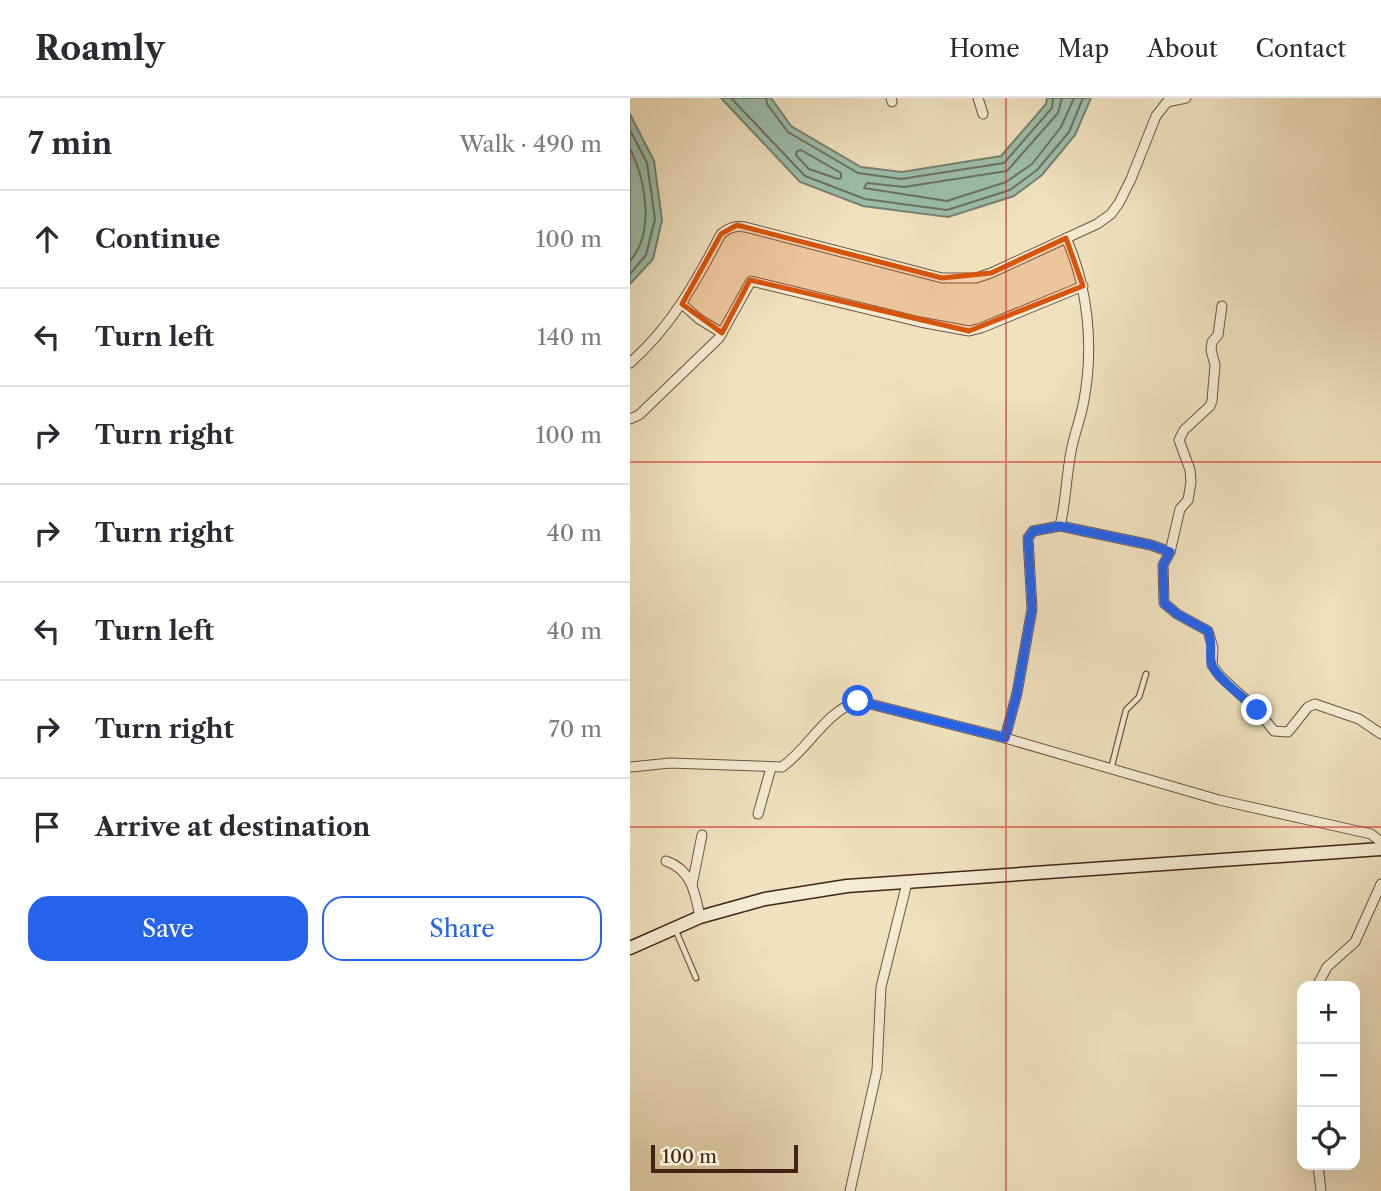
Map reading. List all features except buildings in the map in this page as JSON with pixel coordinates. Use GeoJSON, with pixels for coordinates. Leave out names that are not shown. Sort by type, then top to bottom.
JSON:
{"type":"FeatureCollection","features":[{"type":"Feature","properties":{"kind":"main road"},"geometry":{"type":"LineString","coordinates":[[630,948],[700,917],[778,897],[847,886],[1148,863],[1381,849]]}},
{"type":"Feature","properties":{"kind":"street"},"geometry":{"type":"LineString","coordinates":[[978,98],[983,114]]}},
{"type":"Feature","properties":{"kind":"street"},"geometry":{"type":"LineString","coordinates":[[630,363],[660,334],[682,304],[721,234],[737,225],[942,278],[976,278],[1097,224],[1111,214],[1131,179],[1156,116],[1166,100],[1186,98]]}},
{"type":"Feature","properties":{"kind":"street"},"geometry":{"type":"LineString","coordinates":[[1060,526],[1071,451],[1089,373],[1089,341],[1083,286],[1066,237]]}},
{"type":"Feature","properties":{"kind":"street"},"geometry":{"type":"LineString","coordinates":[[630,419],[639,415],[664,392],[719,331],[751,281],[920,322],[969,331],[1083,286]]}},
{"type":"Feature","properties":{"kind":"street"},"geometry":{"type":"LineString","coordinates":[[682,304],[719,331]]}},
{"type":"Feature","properties":{"kind":"street"},"geometry":{"type":"LineString","coordinates":[[1222,306],[1218,335],[1212,342],[1211,350],[1215,365],[1212,401],[1184,430],[1179,440],[1190,470],[1191,482],[1188,500],[1180,509],[1170,552],[1163,565],[1164,603],[1177,614],[1208,631],[1213,648],[1212,665],[1274,731],[1288,732],[1308,707],[1315,704],[1359,719],[1381,734]]}},
{"type":"Feature","properties":{"kind":"street"},"geometry":{"type":"LineString","coordinates":[[1005,738],[1017,693],[1032,609],[1028,538],[1033,531],[1060,526],[1141,542],[1170,552]]}},
{"type":"Feature","properties":{"kind":"street"},"geometry":{"type":"LineString","coordinates":[[631,767],[670,763],[782,767],[844,706],[858,701],[1005,738],[1284,817],[1371,834],[1381,842]]}},
{"type":"Feature","properties":{"kind":"street"},"geometry":{"type":"LineString","coordinates":[[758,814],[771,768]]}},
{"type":"Feature","properties":{"kind":"street"},"geometry":{"type":"LineString","coordinates":[[692,885],[702,835]]}},
{"type":"Feature","properties":{"kind":"street"},"geometry":{"type":"LineString","coordinates":[[666,861],[681,868],[692,885],[700,917]]}},
{"type":"Feature","properties":{"kind":"street"},"geometry":{"type":"LineString","coordinates":[[850,1191],[877,1070],[881,987],[907,883]]}},
{"type":"Feature","properties":{"kind":"street"},"geometry":{"type":"LineString","coordinates":[[1320,981],[1327,967],[1355,942],[1381,884]]}},
{"type":"Feature","properties":{"kind":"street"},"geometry":{"type":"LineString","coordinates":[[1319,1170],[1321,1191]]}},
{"type":"Feature","properties":{"kind":"lane"},"geometry":{"type":"LineString","coordinates":[[1111,769],[1126,710],[1139,697],[1146,674]]}},
{"type":"Feature","properties":{"kind":"lane"},"geometry":{"type":"LineString","coordinates":[[674,927],[696,978]]}},
{"type":"Feature","properties":{"kind":"highlighted area"},"geometry":{"type":"Polygon","coordinates":[[[737,225],[942,278],[991,273],[1066,238],[1083,286],[969,331],[750,280],[722,333],[682,304],[721,234],[737,225]]]}},
{"type":"Feature","properties":{"kind":"water"},"geometry":{"type":"Polygon","coordinates":[[[721,98],[771,98],[791,126],[861,167],[902,172],[1001,156],[1046,104],[1047,98],[1091,98],[1075,135],[1042,175],[1014,196],[948,217],[863,206],[800,182],[721,98]]]}},
{"type":"Feature","properties":{"kind":"water"},"geometry":{"type":"Polygon","coordinates":[[[630,114],[654,161],[662,220],[653,259],[630,284],[630,114]]]}},
{"type":"Feature","properties":{"kind":"route"},"geometry":{"type":"LineString","coordinates":[[858,701],[1005,738],[1017,693],[1032,609],[1028,538],[1033,531],[1060,526],[1151,545],[1170,552],[1163,565],[1164,603],[1177,614],[1208,631],[1213,648],[1212,665],[1220,676],[1257,710]]}}]}
